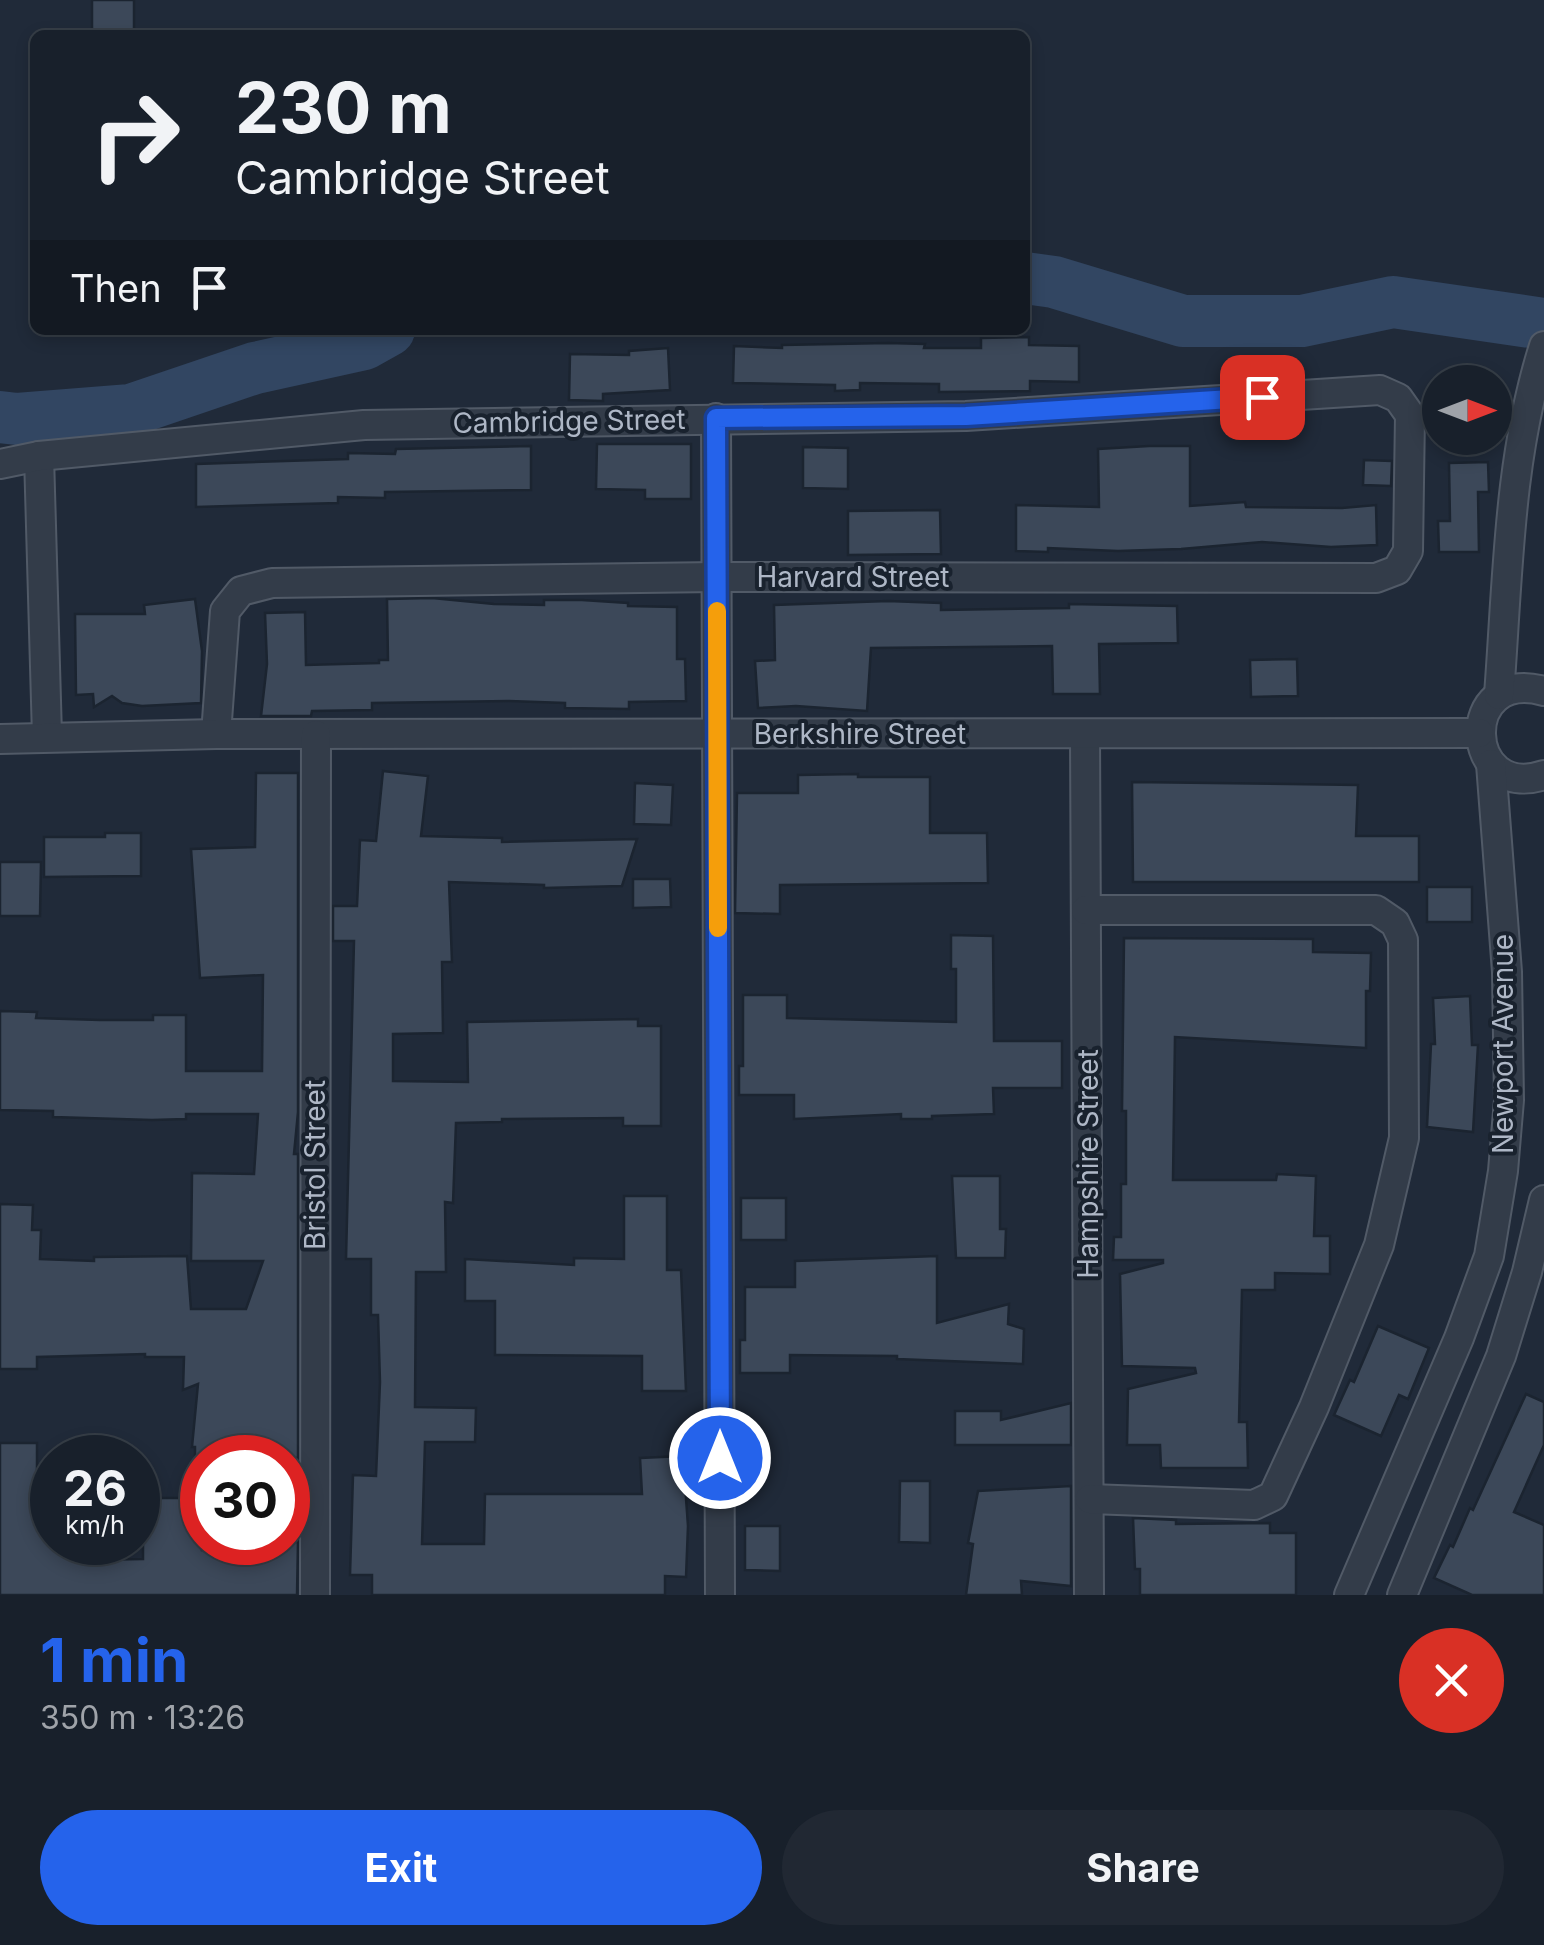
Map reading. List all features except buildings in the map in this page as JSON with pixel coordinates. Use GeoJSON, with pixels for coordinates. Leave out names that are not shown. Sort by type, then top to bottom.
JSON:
{"type":"FeatureCollection","features":[{"type":"Feature","properties":{"kind":"street"},"geometry":{"type":"LineString","coordinates":[[1499,695],[1510,511],[1529,394],[1544,346]]}},
{"type":"Feature","properties":{"kind":"street","name":"Cambridge Street"},"geometry":{"type":"LineString","coordinates":[[0,464],[40,456],[364,424],[966,416],[1380,390],[1398,398],[1410,415],[1408,551],[1397,570],[1376,578]]}},
{"type":"Feature","properties":{"kind":"street"},"geometry":{"type":"LineString","coordinates":[[716,418],[720,1595]]}},
{"type":"Feature","properties":{"kind":"street"},"geometry":{"type":"LineString","coordinates":[[40,456],[47,736]]}},
{"type":"Feature","properties":{"kind":"street","name":"Harvard Street"},"geometry":{"type":"LineString","coordinates":[[216,734],[225,611],[241,591],[272,583],[717,577],[1376,578]]}},
{"type":"Feature","properties":{"kind":"street"},"geometry":{"type":"LineString","coordinates":[[1479,733],[1488,706],[1499,695],[1512,688],[1544,690]]}},
{"type":"Feature","properties":{"kind":"street","name":"Berkshire Street"},"geometry":{"type":"LineString","coordinates":[[0,738],[216,734],[1479,733]]}},
{"type":"Feature","properties":{"kind":"street","name":"Newport Avenue"},"geometry":{"type":"LineString","coordinates":[[1348,1595],[1459,1338],[1489,1256],[1503,1171],[1509,1100],[1506,972],[1491,764],[1479,733]]}},
{"type":"Feature","properties":{"kind":"street","name":"Hampshire Street"},"geometry":{"type":"LineString","coordinates":[[1085,734],[1089,1595]]}},
{"type":"Feature","properties":{"kind":"street","name":"Bristol Street"},"geometry":{"type":"LineString","coordinates":[[315,1595],[316,736]]}},
{"type":"Feature","properties":{"kind":"street"},"geometry":{"type":"LineString","coordinates":[[1491,764],[1518,779],[1544,775]]}},
{"type":"Feature","properties":{"kind":"street"},"geometry":{"type":"LineString","coordinates":[[1086,910],[1376,910],[1395,923],[1403,940],[1406,1077],[1404,1138],[1380,1246],[1273,1496],[1254,1505],[1090,1500]]}},
{"type":"Feature","properties":{"kind":"street"},"geometry":{"type":"LineString","coordinates":[[1402,1595],[1500,1356],[1527,1272],[1544,1200]]}},
{"type":"Feature","properties":{"kind":"waterway"},"geometry":{"type":"LineString","coordinates":[[1030,279],[1054,282],[1183,321],[1302,321],[1393,302],[1544,324]]}},
{"type":"Feature","properties":{"kind":"waterway"},"geometry":{"type":"LineString","coordinates":[[0,417],[131,410],[255,368],[364,344],[380,335]]}},
{"type":"Feature","properties":{"kind":"slow traffic"},"geometry":{"type":"LineString","coordinates":[[717,611],[718,928]]}},
{"type":"Feature","properties":{"kind":"route"},"geometry":{"type":"LineString","coordinates":[[720,1458],[716,418],[966,416],[1262,397]]}}]}
